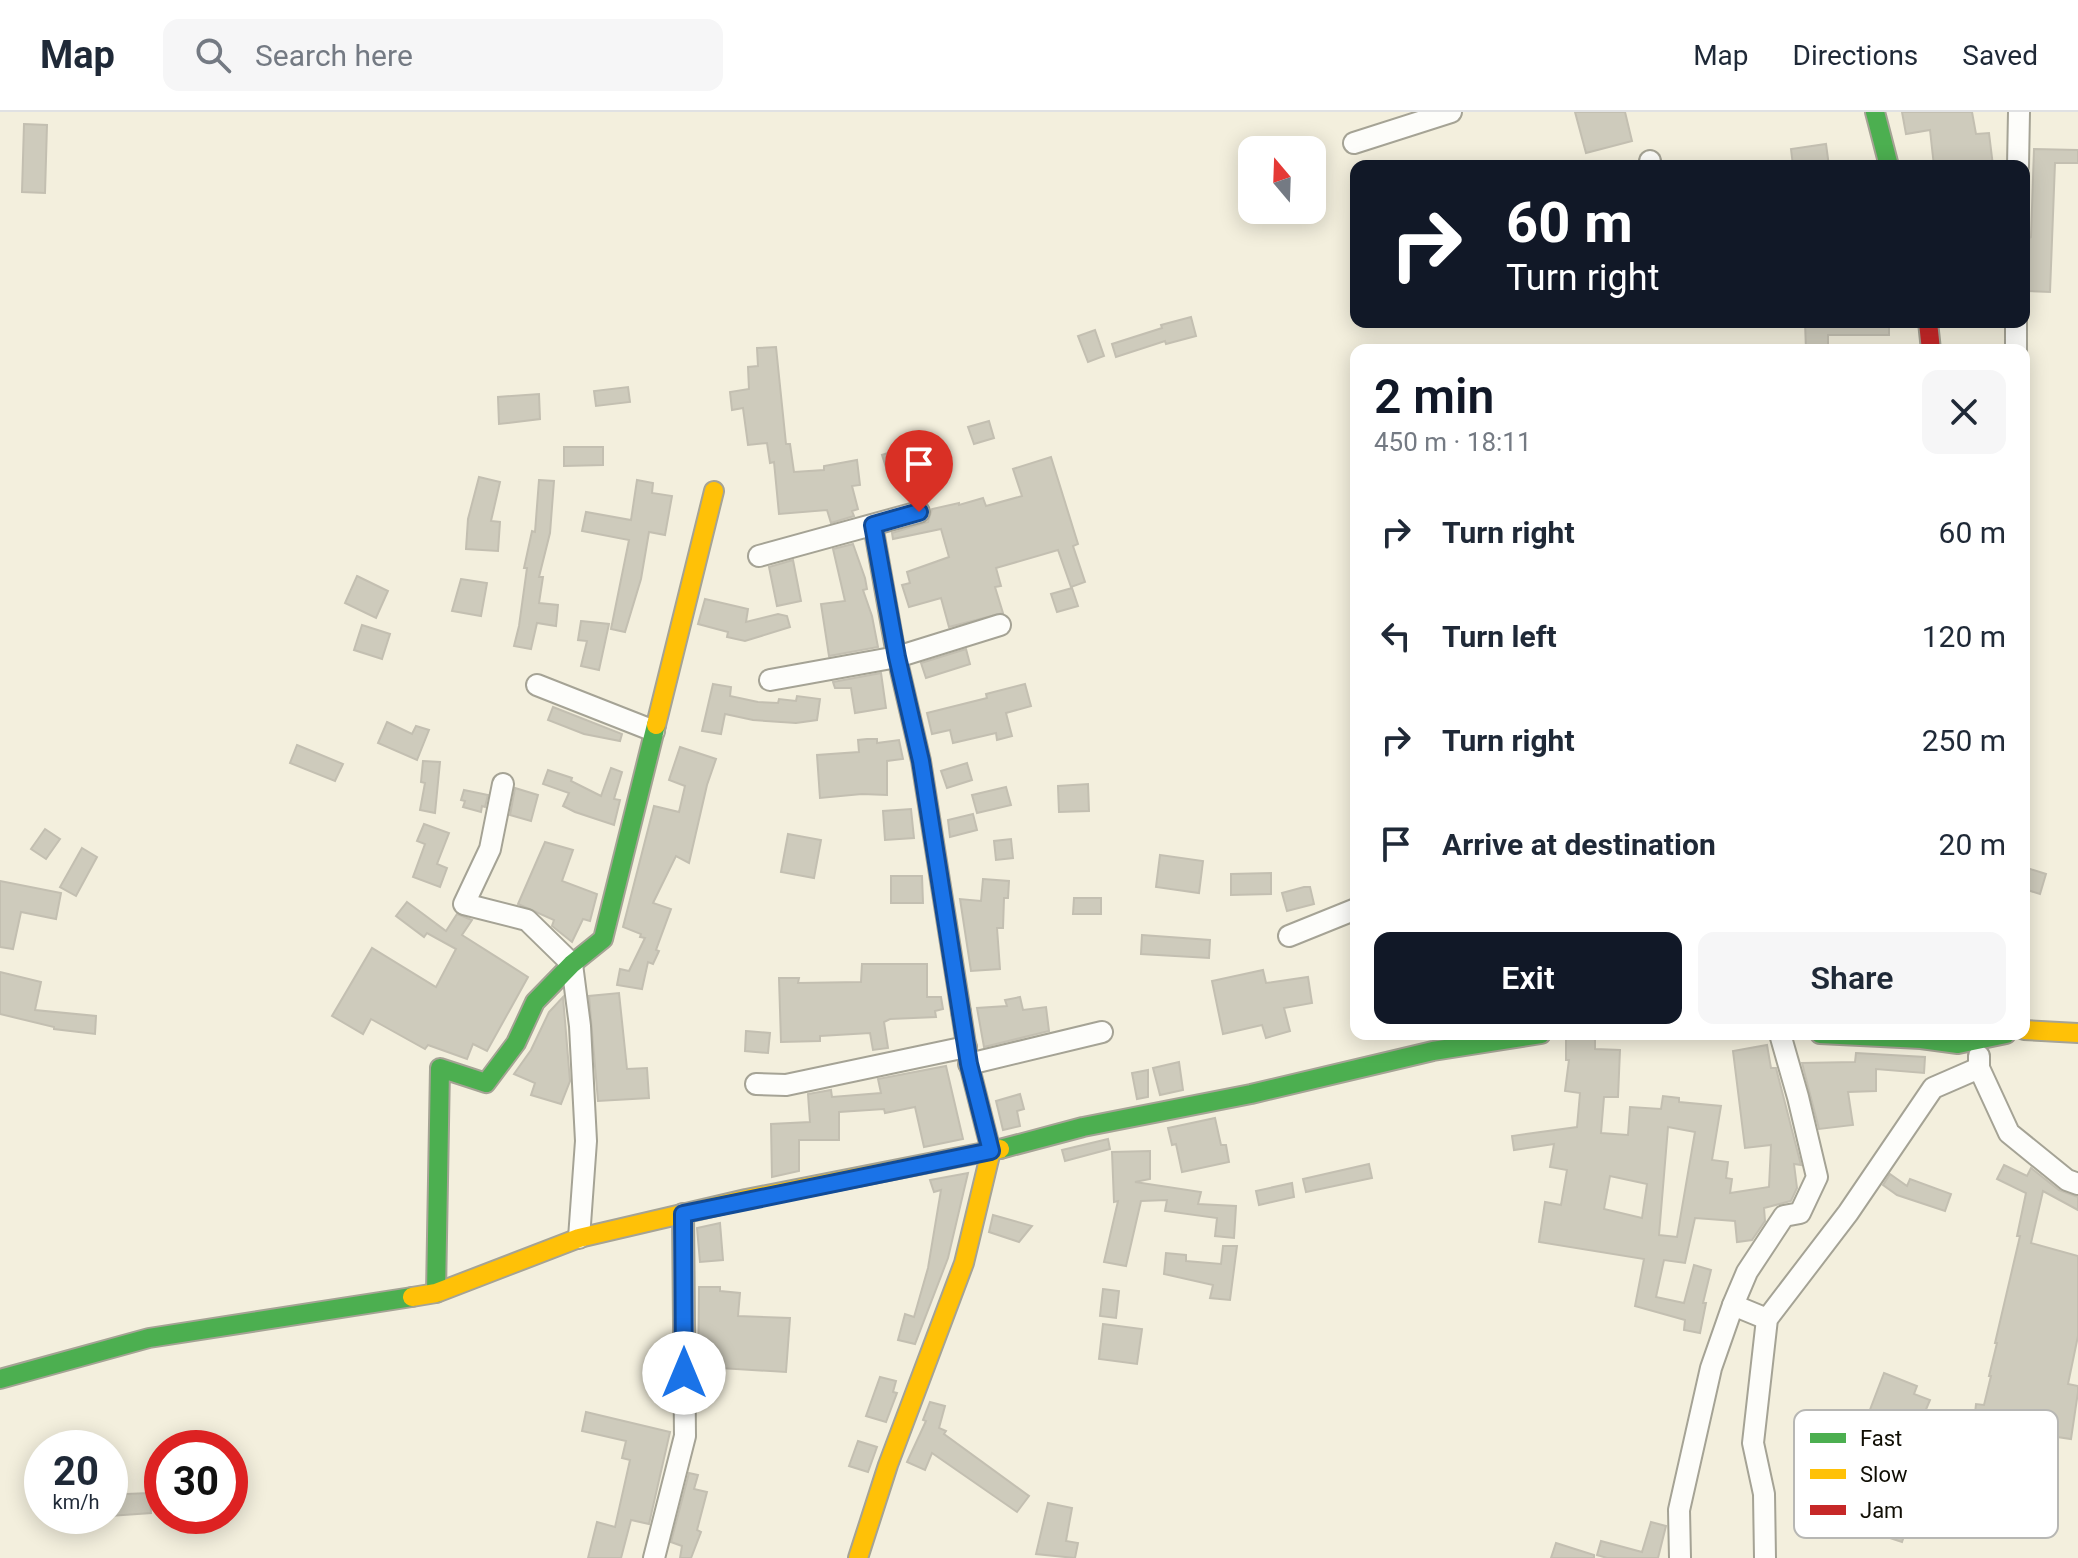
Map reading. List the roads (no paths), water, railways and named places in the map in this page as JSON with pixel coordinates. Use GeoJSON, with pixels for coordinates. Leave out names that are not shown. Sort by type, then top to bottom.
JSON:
{"type":"FeatureCollection","features":[{"type":"Feature","properties":{"kind":"street"},"geometry":{"type":"LineString","coordinates":[[1354,143],[1451,112]]}},
{"type":"Feature","properties":{"kind":"street"},"geometry":{"type":"LineString","coordinates":[[1875,112],[1887,160]]}},
{"type":"Feature","properties":{"kind":"street"},"geometry":{"type":"LineString","coordinates":[[2018,160],[2019,112]]}},
{"type":"Feature","properties":{"kind":"street"},"geometry":{"type":"LineString","coordinates":[[436,1293],[440,1068],[486,1083],[516,1043],[535,1002],[572,964],[603,939],[714,491]]}},
{"type":"Feature","properties":{"kind":"street"},"geometry":{"type":"LineString","coordinates":[[759,556],[919,512]]}},
{"type":"Feature","properties":{"kind":"street"},"geometry":{"type":"LineString","coordinates":[[858,1558],[888,1465],[964,1263],[991,1151],[968,1055],[921,761],[897,657],[873,525]]}},
{"type":"Feature","properties":{"kind":"street"},"geometry":{"type":"LineString","coordinates":[[770,680],[897,657],[1000,625]]}},
{"type":"Feature","properties":{"kind":"street"},"geometry":{"type":"LineString","coordinates":[[537,685],[654,731]]}},
{"type":"Feature","properties":{"kind":"street"},"geometry":{"type":"LineString","coordinates":[[503,784],[490,849],[464,904],[527,920],[572,964],[580,1026],[586,1141],[579,1238]]}},
{"type":"Feature","properties":{"kind":"street"},"geometry":{"type":"LineString","coordinates":[[1289,936],[1350,911]]}},
{"type":"Feature","properties":{"kind":"street"},"geometry":{"type":"LineString","coordinates":[[2030,1030],[2078,1033]]}},
{"type":"Feature","properties":{"kind":"street"},"geometry":{"type":"LineString","coordinates":[[756,1084],[786,1085],[1102,1032]]}},
{"type":"Feature","properties":{"kind":"street"},"geometry":{"type":"LineString","coordinates":[[0,1379],[149,1338],[436,1293],[579,1238],[991,1151],[1083,1127],[1251,1094],[1433,1051],[1503,1040]]}},
{"type":"Feature","properties":{"kind":"street"},"geometry":{"type":"LineString","coordinates":[[1680,1558],[1679,1510],[1711,1368],[1733,1305],[1747,1272],[1784,1216],[1800,1213],[1817,1177],[1782,1040]]}},
{"type":"Feature","properties":{"kind":"street"},"geometry":{"type":"LineString","coordinates":[[1952,1040],[1978,1040]]}},
{"type":"Feature","properties":{"kind":"street"},"geometry":{"type":"LineString","coordinates":[[1968,1042],[2009,1133],[2067,1180],[2078,1184]]}},
{"type":"Feature","properties":{"kind":"street"},"geometry":{"type":"LineString","coordinates":[[1765,1558],[1764,1494],[1753,1443],[1767,1319],[1848,1213],[1933,1088],[1979,1068]]}},
{"type":"Feature","properties":{"kind":"street"},"geometry":{"type":"LineString","coordinates":[[654,1558],[685,1436],[683,1214]]}},
{"type":"Feature","properties":{"kind":"street"},"geometry":{"type":"LineString","coordinates":[[1733,1305],[1767,1319]]}}]}
